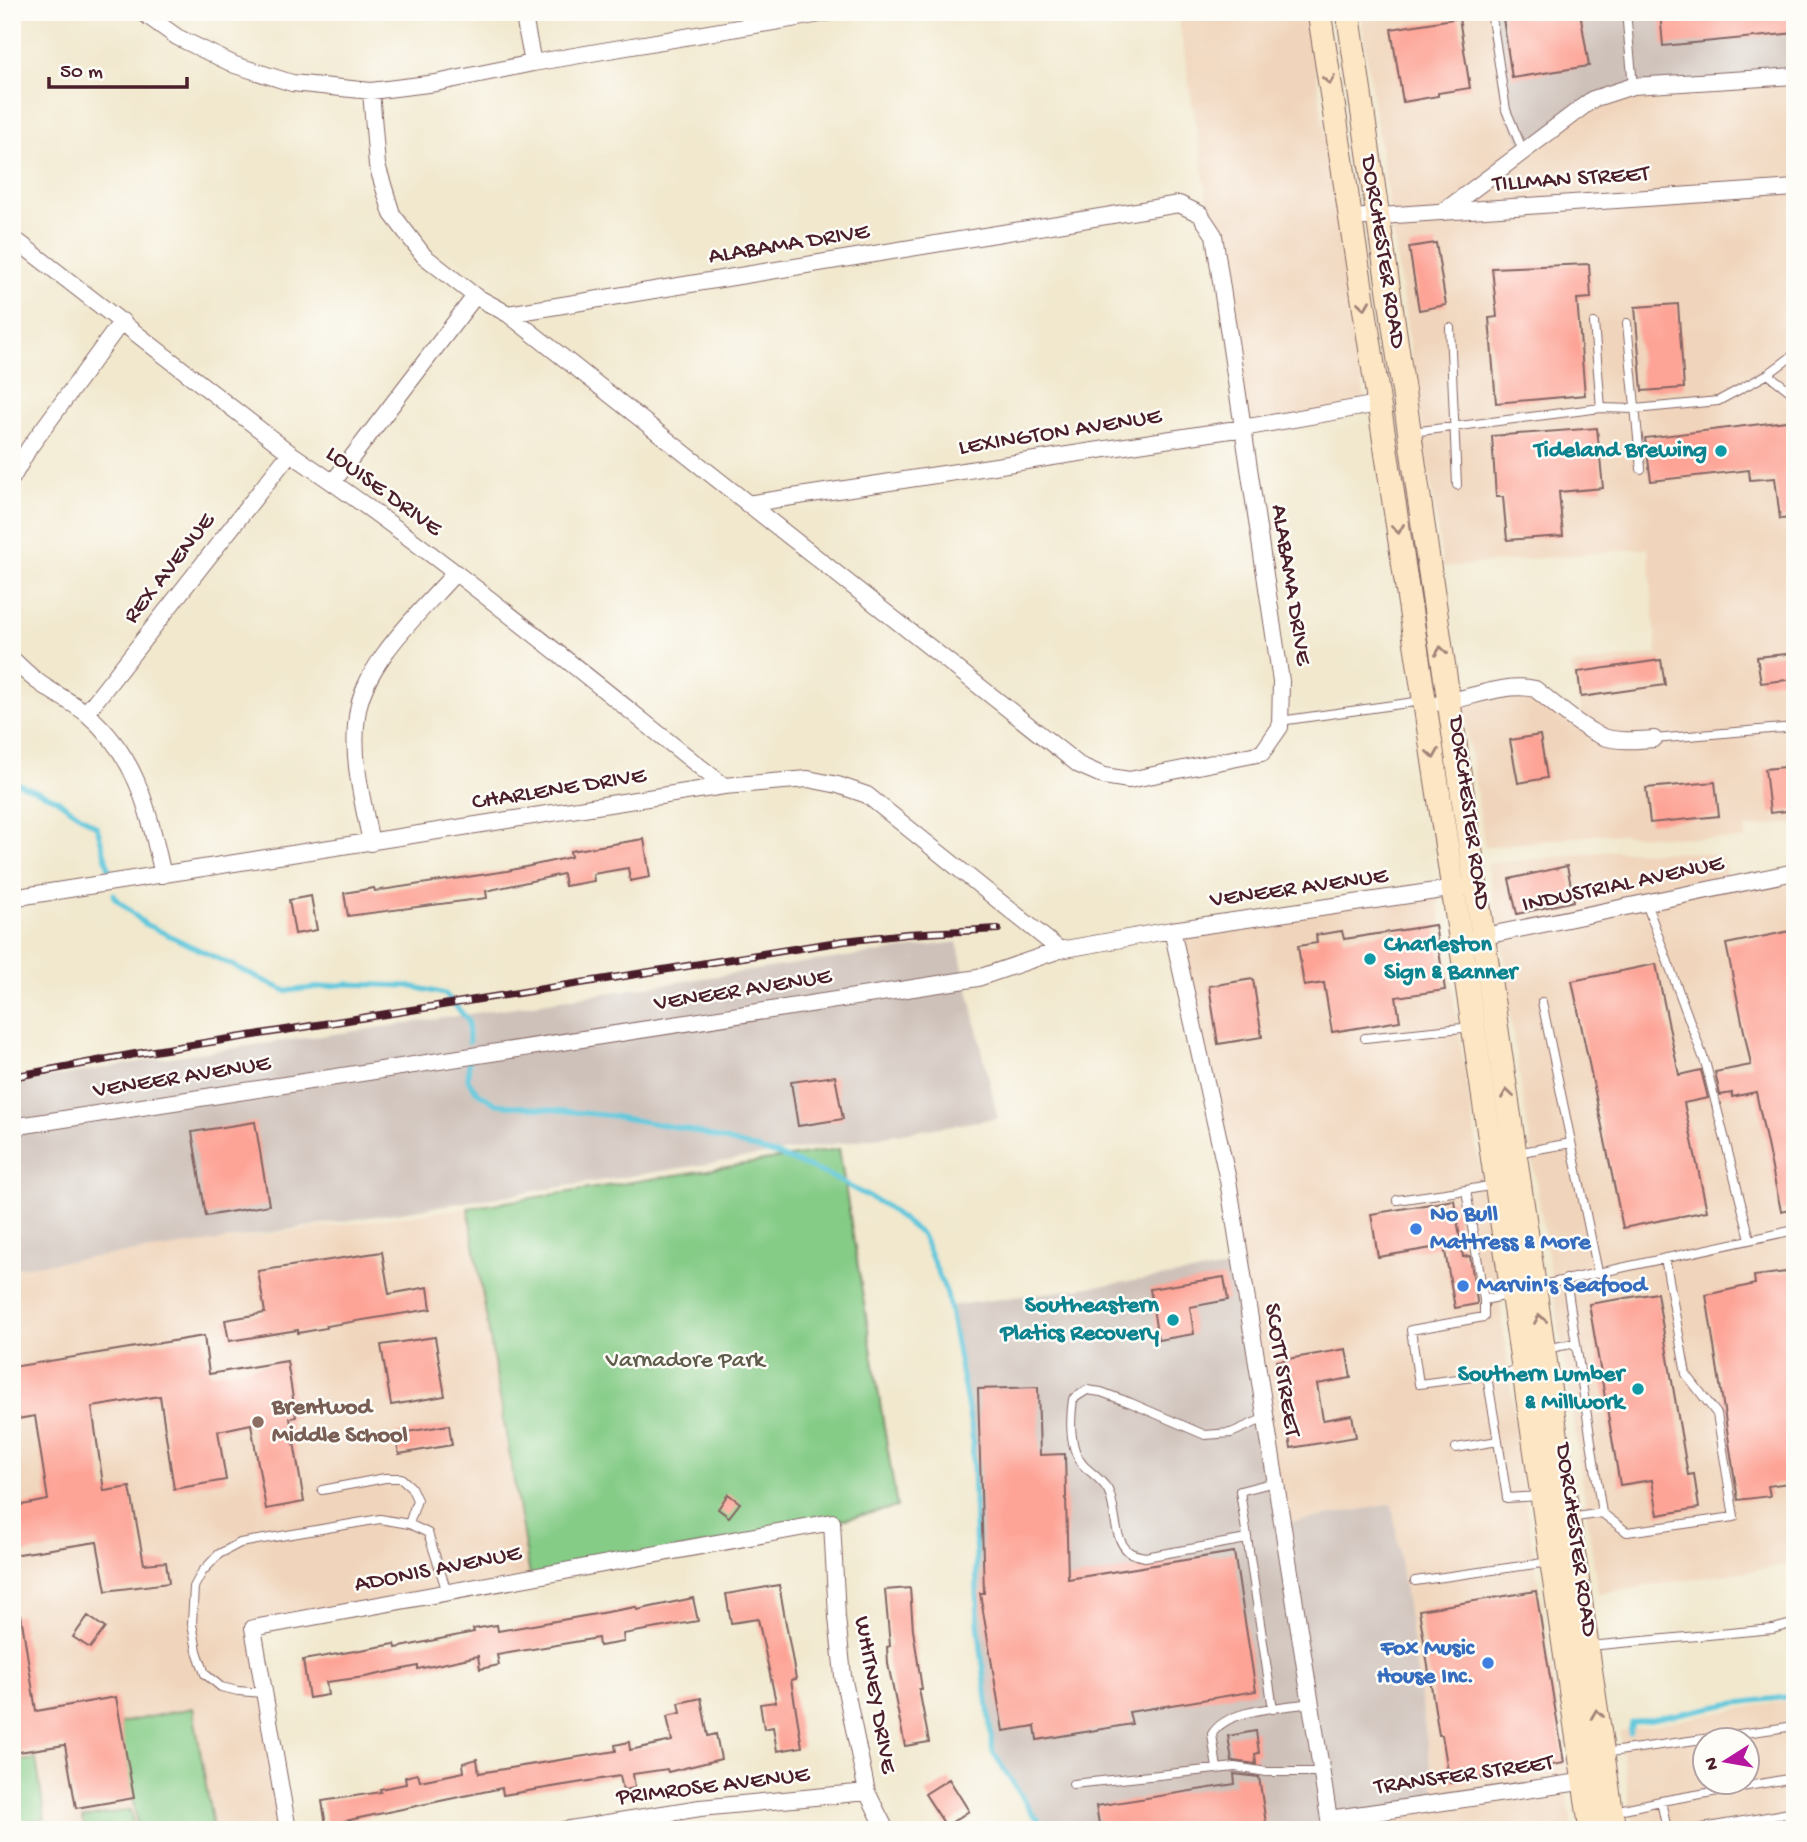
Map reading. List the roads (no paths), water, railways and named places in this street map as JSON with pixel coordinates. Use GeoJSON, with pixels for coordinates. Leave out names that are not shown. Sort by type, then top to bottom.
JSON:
{"type":"FeatureCollection","features":[{"type":"Feature","properties":{"kind":"main road","name":"DORCHESTER ROAD"},"geometry":{"type":"LineString","coordinates":[[1319,12],[1425,703],[1464,887],[1484,937],[1587,1647],[1591,1754]]}},
{"type":"Feature","properties":{"kind":"main road","name":"DORCHESTER ROAD"},"geometry":{"type":"LineString","coordinates":[[1348,12],[1449,702],[1464,887],[1460,940],[1564,1648],[1595,1780],[1591,1830]]}},
{"type":"Feature","properties":{"kind":"main road","name":"DORCHESTER ROAD"},"geometry":{"type":"LineString","coordinates":[[1595,1780],[1613,1821]]}},
{"type":"Feature","properties":{"kind":"street"},"geometry":{"type":"LineString","coordinates":[[142,12],[177,37],[235,65],[292,83],[371,91],[436,83],[533,63],[832,12]]}},
{"type":"Feature","properties":{"kind":"street"},"geometry":{"type":"LineString","coordinates":[[523,12],[533,63]]}},
{"type":"Feature","properties":{"kind":"street"},"geometry":{"type":"LineString","coordinates":[[1443,212],[1594,99],[1633,86],[1795,76]]}},
{"type":"Feature","properties":{"kind":"street","name":"ALABAMA DRIVE"},"geometry":{"type":"LineString","coordinates":[[371,91],[377,164],[392,214],[424,256],[475,296],[508,314],[1079,765],[1104,776],[1129,780],[1262,753],[1280,727],[1281,681],[1214,235],[1200,214],[1179,204],[508,314]]}},
{"type":"Feature","properties":{"kind":"street","name":"TILLMAN STREET"},"geometry":{"type":"LineString","coordinates":[[1351,218],[1795,188]]}},
{"type":"Feature","properties":{"kind":"street","name":"LOUISE DRIVE"},"geometry":{"type":"LineString","coordinates":[[12,237],[290,453],[455,573],[724,786]]}},
{"type":"Feature","properties":{"kind":"street"},"geometry":{"type":"LineString","coordinates":[[333,482],[475,296]]}},
{"type":"Feature","properties":{"kind":"street"},"geometry":{"type":"LineString","coordinates":[[12,478],[29,448],[122,321]]}},
{"type":"Feature","properties":{"kind":"street","name":"LEXINGTON AVENUE"},"geometry":{"type":"LineString","coordinates":[[747,504],[1243,428],[1378,404]]}},
{"type":"Feature","properties":{"kind":"street","name":"REX AVENUE"},"geometry":{"type":"LineString","coordinates":[[86,713],[290,453]]}},
{"type":"Feature","properties":{"kind":"street"},"geometry":{"type":"LineString","coordinates":[[371,843],[358,769],[355,736],[357,713],[377,664],[455,573]]}},
{"type":"Feature","properties":{"kind":"street"},"geometry":{"type":"LineString","coordinates":[[12,659],[39,683],[86,713],[124,754],[138,782],[148,812],[163,875]]}},
{"type":"Feature","properties":{"kind":"street"},"geometry":{"type":"LineString","coordinates":[[1425,703],[1449,702],[1525,687],[1535,689],[1594,732],[1606,737],[1627,741],[1654,739]]}},
{"type":"Feature","properties":{"kind":"street","name":"CHARLENE DRIVE"},"geometry":{"type":"LineString","coordinates":[[12,898],[724,786],[808,779],[867,795],[1060,950]]}},
{"type":"Feature","properties":{"kind":"street","name":"INDUSTRIAL AVENUE"},"geometry":{"type":"LineString","coordinates":[[1460,940],[1795,872]]}},
{"type":"Feature","properties":{"kind":"street","name":"VENEER AVENUE"},"geometry":{"type":"LineString","coordinates":[[12,1128],[978,978],[1060,950],[1172,930],[1464,887]]}},
{"type":"Feature","properties":{"kind":"street","name":"SCOTT STREET"},"geometry":{"type":"LineString","coordinates":[[1172,930],[1228,1180],[1329,1824]]}},
{"type":"Feature","properties":{"kind":"street","name":"ADONIS AVENUE"},"geometry":{"type":"LineString","coordinates":[[288,1830],[253,1628],[832,1522]]}},
{"type":"Feature","properties":{"kind":"street","name":"WHITNEY DRIVE"},"geometry":{"type":"LineString","coordinates":[[832,1522],[843,1675],[867,1792],[886,1830]]}},
{"type":"Feature","properties":{"kind":"street","name":"TRANSFER STREET"},"geometry":{"type":"LineString","coordinates":[[1329,1824],[1595,1780]]}},
{"type":"Feature","properties":{"kind":"street","name":"PRIMROSE AVENUE"},"geometry":{"type":"LineString","coordinates":[[564,1830],[701,1808],[867,1792]]}},
{"type":"Feature","properties":{"kind":"lane"},"geometry":{"type":"LineString","coordinates":[[1491,12],[1506,110],[1523,151]]}},
{"type":"Feature","properties":{"kind":"lane"},"geometry":{"type":"LineString","coordinates":[[1626,12],[1633,86]]}},
{"type":"Feature","properties":{"kind":"lane"},"geometry":{"type":"LineString","coordinates":[[1594,323],[1601,408]]}},
{"type":"Feature","properties":{"kind":"lane"},"geometry":{"type":"LineString","coordinates":[[1627,323],[1641,469]]}},
{"type":"Feature","properties":{"kind":"lane"},"geometry":{"type":"LineString","coordinates":[[1450,328],[1458,485]]}},
{"type":"Feature","properties":{"kind":"lane"},"geometry":{"type":"LineString","coordinates":[[1409,432],[1601,408],[1635,409],[1718,401],[1768,374],[1795,354]]}},
{"type":"Feature","properties":{"kind":"lane"},"geometry":{"type":"LineString","coordinates":[[1768,374],[1795,395]]}},
{"type":"Feature","properties":{"kind":"lane"},"geometry":{"type":"LineString","coordinates":[[1280,721],[1425,703]]}},
{"type":"Feature","properties":{"kind":"lane"},"geometry":{"type":"LineString","coordinates":[[1654,739],[1795,727]]}},
{"type":"Feature","properties":{"kind":"lane"},"geometry":{"type":"LineString","coordinates":[[1646,903],[1706,1065],[1751,1239]]}},
{"type":"Feature","properties":{"kind":"lane"},"geometry":{"type":"LineString","coordinates":[[1542,1002],[1598,1272]]}},
{"type":"Feature","properties":{"kind":"lane"},"geometry":{"type":"LineString","coordinates":[[1365,1038],[1472,1027]]}},
{"type":"Feature","properties":{"kind":"lane"},"geometry":{"type":"LineString","coordinates":[[1515,1153],[1571,1143]]}},
{"type":"Feature","properties":{"kind":"lane"},"geometry":{"type":"LineString","coordinates":[[1397,1200],[1495,1185]]}},
{"type":"Feature","properties":{"kind":"lane"},"geometry":{"type":"LineString","coordinates":[[1466,1190],[1484,1300],[1484,1317],[1410,1330],[1419,1384],[1487,1376],[1522,1362],[1544,1349],[1576,1343]]}},
{"type":"Feature","properties":{"kind":"lane"},"geometry":{"type":"LineString","coordinates":[[1484,1300],[1512,1295],[1566,1279],[1795,1230]]}},
{"type":"Feature","properties":{"kind":"lane"},"geometry":{"type":"LineString","coordinates":[[1566,1279],[1602,1513],[1627,1532],[1734,1517],[1717,1414],[1686,1374],[1665,1258]]}},
{"type":"Feature","properties":{"kind":"lane"},"geometry":{"type":"LineString","coordinates":[[1487,1376],[1507,1498],[1542,1496]]}},
{"type":"Feature","properties":{"kind":"lane"},"geometry":{"type":"LineString","coordinates":[[1247,1539],[1144,1557],[1129,1552],[1120,1537],[1110,1493],[1082,1464],[1074,1444],[1070,1419],[1073,1399],[1087,1390],[1121,1399],[1205,1435],[1231,1433],[1265,1418]]}},
{"type":"Feature","properties":{"kind":"lane"},"geometry":{"type":"LineString","coordinates":[[1456,1448],[1498,1441]]}},
{"type":"Feature","properties":{"kind":"lane"},"geometry":{"type":"LineString","coordinates":[[322,1490],[385,1478],[401,1478],[411,1487],[417,1500],[409,1524]]}},
{"type":"Feature","properties":{"kind":"lane"},"geometry":{"type":"LineString","coordinates":[[1273,1709],[1240,1491],[1275,1482]]}},
{"type":"Feature","properties":{"kind":"lane"},"geometry":{"type":"LineString","coordinates":[[1545,1521],[1602,1513]]}},
{"type":"Feature","properties":{"kind":"lane"},"geometry":{"type":"LineString","coordinates":[[264,1693],[238,1691],[221,1686],[205,1674],[197,1651],[192,1624],[194,1587],[202,1572],[219,1554],[240,1543],[380,1519],[409,1524],[428,1534],[447,1592]]}},
{"type":"Feature","properties":{"kind":"lane"},"geometry":{"type":"LineString","coordinates":[[1415,1581],[1551,1561]]}},
{"type":"Feature","properties":{"kind":"lane"},"geometry":{"type":"LineString","coordinates":[[1564,1648],[1773,1629],[1795,1623]]}},
{"type":"Feature","properties":{"kind":"lane"},"geometry":{"type":"LineString","coordinates":[[1217,1769],[1212,1740],[1214,1730],[1232,1717],[1310,1703]]}},
{"type":"Feature","properties":{"kind":"lane"},"geometry":{"type":"LineString","coordinates":[[1591,1754],[1795,1726]]}},
{"type":"Feature","properties":{"kind":"lane"},"geometry":{"type":"LineString","coordinates":[[1073,1784],[1235,1767],[1266,1772],[1321,1772]]}},
{"type":"Feature","properties":{"kind":"lane"},"geometry":{"type":"LineString","coordinates":[[1613,1821],[1661,1801],[1795,1780]]}},
{"type":"Feature","properties":{"kind":"lane"},"geometry":{"type":"LineString","coordinates":[[1661,1801],[1667,1830]]}},
{"type":"Feature","properties":{"kind":"lane"},"geometry":{"type":"LineString","coordinates":[[1690,1830],[1795,1812]]}},
{"type":"Feature","properties":{"kind":"waterway"},"geometry":{"type":"LineString","coordinates":[[12,781],[56,799],[97,827],[109,869]]}},
{"type":"Feature","properties":{"kind":"waterway"},"geometry":{"type":"LineString","coordinates":[[114,894],[114,897],[145,924],[286,991],[348,984],[409,986],[445,994],[468,1020],[469,1042]]}},
{"type":"Feature","properties":{"kind":"waterway"},"geometry":{"type":"LineString","coordinates":[[469,1060],[468,1080],[477,1092],[496,1104],[612,1116],[686,1129],[778,1155],[828,1175],[884,1205],[922,1235],[947,1294],[972,1431],[978,1623],[993,1752],[1033,1814],[1048,1830]]}},
{"type":"Feature","properties":{"kind":"waterway"},"geometry":{"type":"LineString","coordinates":[[1630,1733],[1632,1723],[1729,1704],[1795,1696]]}},
{"type":"Feature","properties":{"kind":"railway"},"geometry":{"type":"LineString","coordinates":[[12,1077],[135,1054],[844,941],[998,929]]}},
{"type":"Feature","properties":{"kind":"place","name":"Tideland Brewing"},"geometry":{"type":"Point","coordinates":[1721,451]}},
{"type":"Feature","properties":{"kind":"place","name":"Charleston Sign & Banner"},"geometry":{"type":"Point","coordinates":[1370,959]}},
{"type":"Feature","properties":{"kind":"place","name":"No Bull Mattress & More"},"geometry":{"type":"Point","coordinates":[1416,1229]}},
{"type":"Feature","properties":{"kind":"place","name":"Marvin's Seafood"},"geometry":{"type":"Point","coordinates":[1463,1286]}},
{"type":"Feature","properties":{"kind":"place","name":"Southeastern Platics Recovery"},"geometry":{"type":"Point","coordinates":[1173,1320]}},
{"type":"Feature","properties":{"kind":"place","name":"Southern Lumber & Millwork"},"geometry":{"type":"Point","coordinates":[1638,1389]}},
{"type":"Feature","properties":{"kind":"place","name":"Brentwod Middle School"},"geometry":{"type":"Point","coordinates":[258,1422]}},
{"type":"Feature","properties":{"kind":"place","name":"Fox Music House Inc."},"geometry":{"type":"Point","coordinates":[1488,1663]}},
{"type":"Feature","properties":{"kind":"park label","name":"Varnadore Park"},"geometry":{"type":"Point","coordinates":[685,1361]}}]}
